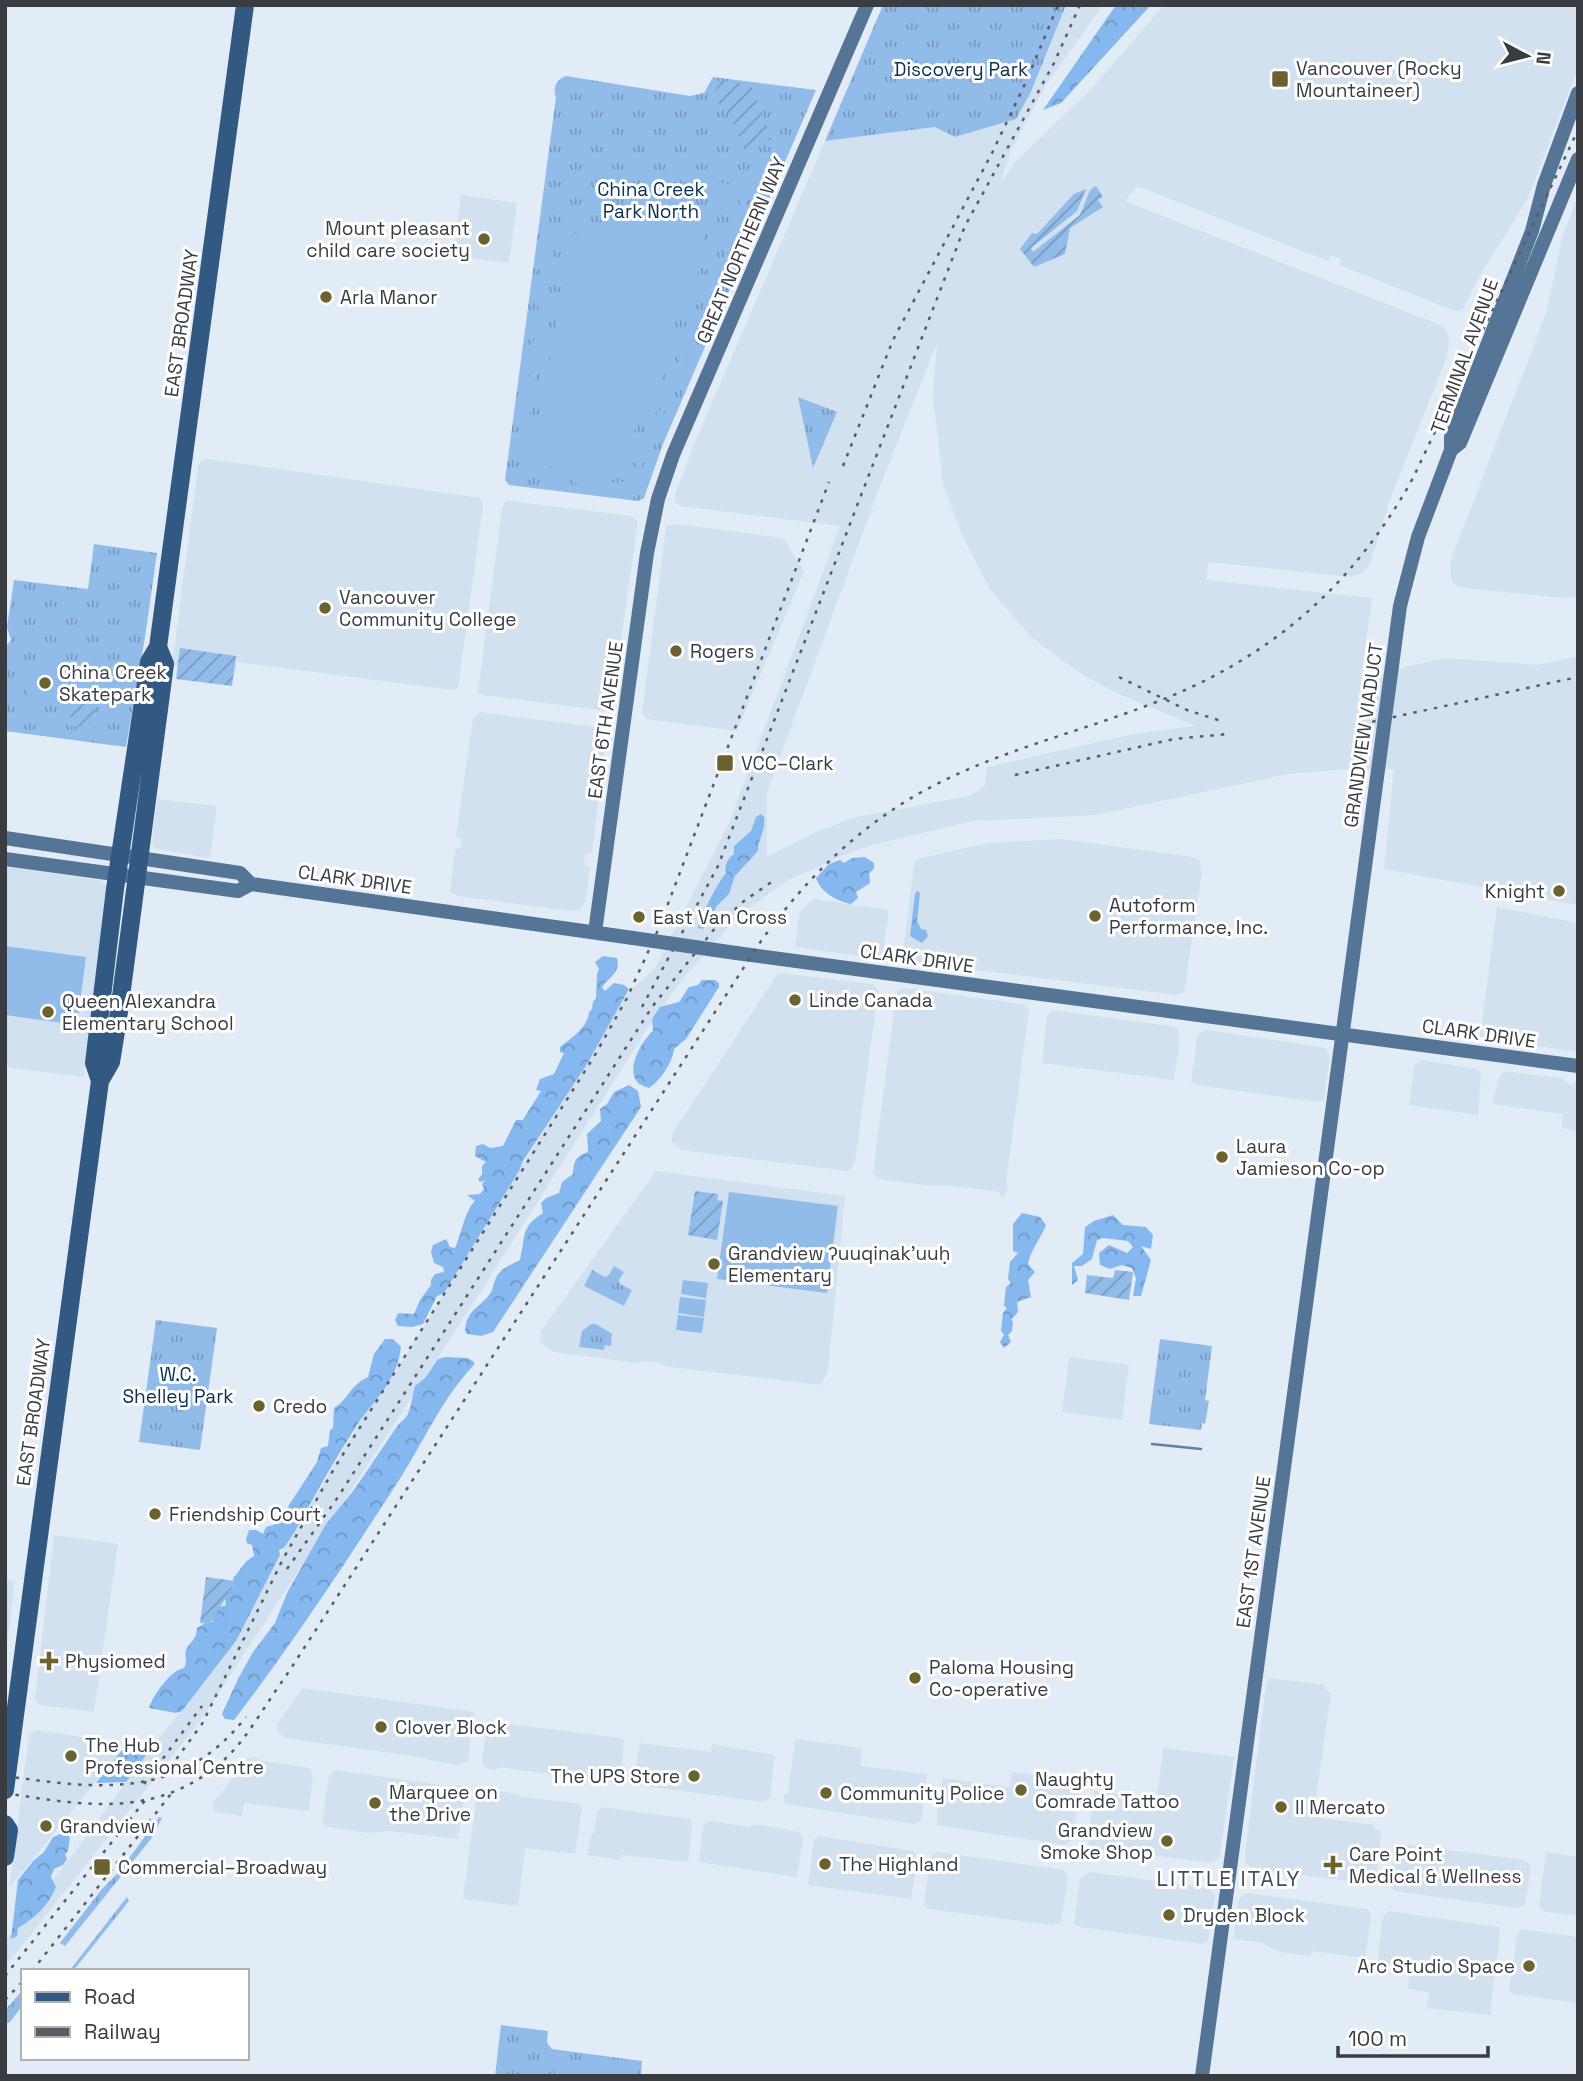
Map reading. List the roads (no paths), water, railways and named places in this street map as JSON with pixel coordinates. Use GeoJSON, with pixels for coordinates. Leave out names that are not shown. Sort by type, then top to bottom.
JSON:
{"type":"FeatureCollection","features":[{"type":"Feature","properties":{"kind":"main road","name":"EAST BROADWAY"},"geometry":{"type":"LineString","coordinates":[[100,1082],[94,1063],[118,874],[149,662],[158,647],[245,5]]}},
{"type":"Feature","properties":{"kind":"main road","name":"GREAT NORTHERN WAY"},"geometry":{"type":"LineString","coordinates":[[655,512],[673,455],[867,5]]}},
{"type":"Feature","properties":{"kind":"main road","name":"TERMINAL AVENUE"},"geometry":{"type":"LineString","coordinates":[[1451,450],[1451,437],[1532,231],[1544,185],[1578,93]]}},
{"type":"Feature","properties":{"kind":"main road","name":"TERMINAL AVENUE"},"geometry":{"type":"LineString","coordinates":[[1451,450],[1460,443],[1578,159]]}},
{"type":"Feature","properties":{"kind":"main road","name":"GRANDVIEW VIADUCT"},"geometry":{"type":"LineString","coordinates":[[1343,1033],[1400,606],[1418,537],[1451,450]]}},
{"type":"Feature","properties":{"kind":"main road","name":"EAST 6TH AVENUE"},"geometry":{"type":"LineString","coordinates":[[595,932],[647,553],[655,512]]}},
{"type":"Feature","properties":{"kind":"main road","name":"EAST BROADWAY"},"geometry":{"type":"LineString","coordinates":[[5,1790],[100,1082],[111,1062],[141,858],[165,664],[158,647]]}},
{"type":"Feature","properties":{"kind":"main road","name":"CLARK DRIVE"},"geometry":{"type":"LineString","coordinates":[[5,838],[240,873],[251,884]]}},
{"type":"Feature","properties":{"kind":"main road","name":"CLARK DRIVE"},"geometry":{"type":"LineString","coordinates":[[5,859],[238,891],[251,884],[736,953],[1578,1066]]}},
{"type":"Feature","properties":{"kind":"main road","name":"EAST 1ST AVENUE"},"geometry":{"type":"LineString","coordinates":[[1202,2076],[1343,1033]]}},
{"type":"Feature","properties":{"kind":"main road"},"geometry":{"type":"LineString","coordinates":[[5,1824],[9,1830],[5,1857]]}},
{"type":"Feature","properties":{"kind":"waterway"},"geometry":{"type":"LineString","coordinates":[[1152,1444],[1201,1449]]}},
{"type":"Feature","properties":{"kind":"railway"},"geometry":{"type":"LineString","coordinates":[[843,466],[893,340],[992,153],[1058,5]]}},
{"type":"Feature","properties":{"kind":"railway"},"geometry":{"type":"LineString","coordinates":[[642,1007],[718,866],[965,226],[1054,63],[1080,5]]}},
{"type":"Feature","properties":{"kind":"railway"},"geometry":{"type":"LineString","coordinates":[[5,1793],[93,1804],[148,1800],[200,1778],[233,1751],[286,1676],[759,944],[795,897],[858,835],[907,801],[959,773],[1151,704],[1233,666],[1303,616],[1334,586],[1363,554],[1413,478],[1578,130]]}},
{"type":"Feature","properties":{"kind":"railway"},"geometry":{"type":"LineString","coordinates":[[164,1776],[202,1724],[282,1561],[335,1467],[595,1055],[627,998],[658,930],[829,482]]}},
{"type":"Feature","properties":{"kind":"railway"},"geometry":{"type":"LineString","coordinates":[[1119,677],[1187,710],[1221,721]]}},
{"type":"Feature","properties":{"kind":"railway"},"geometry":{"type":"LineString","coordinates":[[1362,724],[1578,677]]}},
{"type":"Feature","properties":{"kind":"railway"},"geometry":{"type":"LineString","coordinates":[[1015,775],[1174,739],[1228,734]]}},
{"type":"Feature","properties":{"kind":"railway"},"geometry":{"type":"LineString","coordinates":[[287,1569],[338,1497],[652,1007],[716,927],[744,901],[773,881]]}},
{"type":"Feature","properties":{"kind":"railway"},"geometry":{"type":"LineString","coordinates":[[144,1784],[202,1706]]}},
{"type":"Feature","properties":{"kind":"railway"},"geometry":{"type":"LineString","coordinates":[[5,1776],[105,1785],[136,1783],[166,1776],[194,1763],[221,1744],[246,1717]]}},
{"type":"Feature","properties":{"kind":"railway"},"geometry":{"type":"LineString","coordinates":[[34,1969],[171,1794]]}},
{"type":"Feature","properties":{"kind":"railway"},"geometry":{"type":"LineString","coordinates":[[5,1976],[147,1798]]}},
{"type":"Feature","properties":{"kind":"railway"},"geometry":{"type":"LineString","coordinates":[[5,2000],[21,1983]]}},
{"type":"Feature","properties":{"kind":"place","name":"Vancouver (Rocky Mountaineer)"},"geometry":{"type":"Point","coordinates":[1280,79]}},
{"type":"Feature","properties":{"kind":"place","name":"Mount pleasant child care society"},"geometry":{"type":"Point","coordinates":[484,239]}},
{"type":"Feature","properties":{"kind":"place","name":"Arla Manor"},"geometry":{"type":"Point","coordinates":[326,297]}},
{"type":"Feature","properties":{"kind":"place","name":"Vancouver Community College"},"geometry":{"type":"Point","coordinates":[325,608]}},
{"type":"Feature","properties":{"kind":"place","name":"Rogers"},"geometry":{"type":"Point","coordinates":[676,651]}},
{"type":"Feature","properties":{"kind":"place","name":"China Creek Skatepark"},"geometry":{"type":"Point","coordinates":[45,683]}},
{"type":"Feature","properties":{"kind":"place","name":"VCC–Clark"},"geometry":{"type":"Point","coordinates":[725,763]}},
{"type":"Feature","properties":{"kind":"place","name":"Knight"},"geometry":{"type":"Point","coordinates":[1559,891]}},
{"type":"Feature","properties":{"kind":"place","name":"Autoform Performance, Inc."},"geometry":{"type":"Point","coordinates":[1095,916]}},
{"type":"Feature","properties":{"kind":"place","name":"East Van Cross"},"geometry":{"type":"Point","coordinates":[639,917]}},
{"type":"Feature","properties":{"kind":"place","name":"Linde Canada"},"geometry":{"type":"Point","coordinates":[795,1000]}},
{"type":"Feature","properties":{"kind":"place","name":"Queen Alexandra Elementary School"},"geometry":{"type":"Point","coordinates":[48,1012]}},
{"type":"Feature","properties":{"kind":"place","name":"Laura Jamieson Co-op"},"geometry":{"type":"Point","coordinates":[1222,1157]}},
{"type":"Feature","properties":{"kind":"place","name":"Grandview ʔuuqinak’uuḥ Elementary"},"geometry":{"type":"Point","coordinates":[714,1264]}},
{"type":"Feature","properties":{"kind":"place","name":"Credo"},"geometry":{"type":"Point","coordinates":[259,1406]}},
{"type":"Feature","properties":{"kind":"place","name":"Friendship Court"},"geometry":{"type":"Point","coordinates":[155,1514]}},
{"type":"Feature","properties":{"kind":"place","name":"Physiomed"},"geometry":{"type":"Point","coordinates":[49,1661]}},
{"type":"Feature","properties":{"kind":"place","name":"Paloma Housing Co-operative"},"geometry":{"type":"Point","coordinates":[915,1678]}},
{"type":"Feature","properties":{"kind":"place","name":"Clover Block"},"geometry":{"type":"Point","coordinates":[381,1727]}},
{"type":"Feature","properties":{"kind":"place","name":"The Hub Professional Centre"},"geometry":{"type":"Point","coordinates":[71,1756]}},
{"type":"Feature","properties":{"kind":"place","name":"The UPS Store"},"geometry":{"type":"Point","coordinates":[694,1776]}},
{"type":"Feature","properties":{"kind":"place","name":"Naughty Comrade Tattoo"},"geometry":{"type":"Point","coordinates":[1021,1790]}},
{"type":"Feature","properties":{"kind":"place","name":"Community Police"},"geometry":{"type":"Point","coordinates":[826,1793]}},
{"type":"Feature","properties":{"kind":"place","name":"Marquee on the Drive"},"geometry":{"type":"Point","coordinates":[375,1803]}},
{"type":"Feature","properties":{"kind":"place","name":"Il Mercato"},"geometry":{"type":"Point","coordinates":[1281,1807]}},
{"type":"Feature","properties":{"kind":"place","name":"Grandview"},"geometry":{"type":"Point","coordinates":[46,1826]}},
{"type":"Feature","properties":{"kind":"place","name":"Grandview Smoke Shop"},"geometry":{"type":"Point","coordinates":[1167,1841]}},
{"type":"Feature","properties":{"kind":"place","name":"The Highland"},"geometry":{"type":"Point","coordinates":[825,1864]}},
{"type":"Feature","properties":{"kind":"place","name":"Care Point Medical & Wellness"},"geometry":{"type":"Point","coordinates":[1333,1865]}},
{"type":"Feature","properties":{"kind":"place","name":"Commercial–Broadway"},"geometry":{"type":"Point","coordinates":[102,1867]}},
{"type":"Feature","properties":{"kind":"place","name":"Dryden Block"},"geometry":{"type":"Point","coordinates":[1169,1915]}},
{"type":"Feature","properties":{"kind":"place","name":"Arc Studio Space"},"geometry":{"type":"Point","coordinates":[1529,1966]}},
{"type":"Feature","properties":{"kind":"district","name":"LITTLE ITALY"},"geometry":{"type":"Point","coordinates":[1229,1879]}},
{"type":"Feature","properties":{"kind":"park label","name":"Discovery Park"},"geometry":{"type":"Point","coordinates":[961,69]}},
{"type":"Feature","properties":{"kind":"park label","name":"China Creek Park North"},"geometry":{"type":"Point","coordinates":[651,200]}},
{"type":"Feature","properties":{"kind":"park label","name":"W.C. Shelley Park"},"geometry":{"type":"Point","coordinates":[178,1385]}}]}
